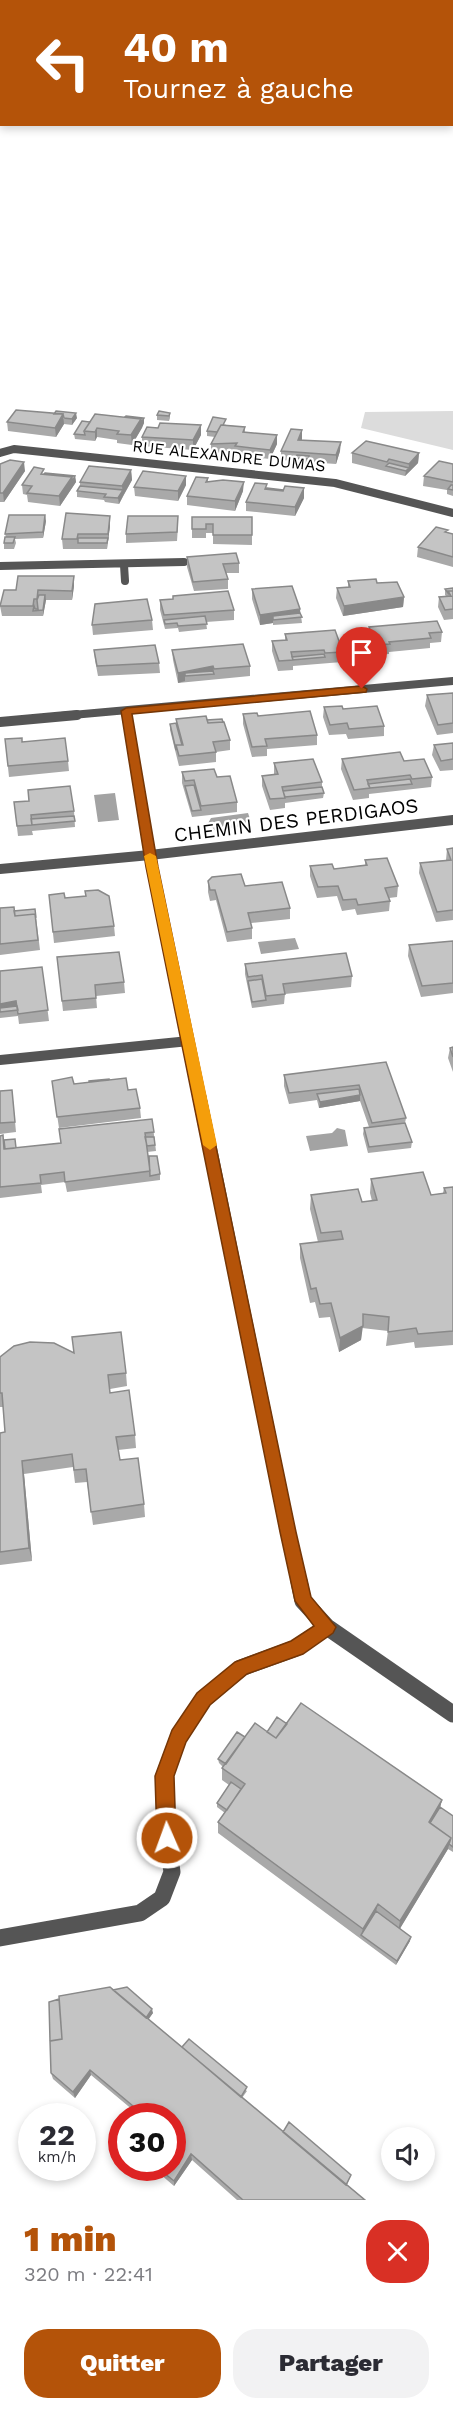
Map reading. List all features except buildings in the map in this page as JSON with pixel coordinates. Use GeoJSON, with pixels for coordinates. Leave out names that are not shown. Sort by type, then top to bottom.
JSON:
{"type":"FeatureCollection","features":[{"type":"Feature","properties":{"kind":"street","name":"RUE ALEXANDRE DUMAS"},"geometry":{"type":"LineString","coordinates":[[0,453],[14,449],[335,483],[453,513]]}},
{"type":"Feature","properties":{"kind":"street"},"geometry":{"type":"LineString","coordinates":[[0,566],[184,562]]}},
{"type":"Feature","properties":{"kind":"street"},"geometry":{"type":"LineString","coordinates":[[124,565],[125,581]]}},
{"type":"Feature","properties":{"kind":"street"},"geometry":{"type":"LineString","coordinates":[[0,722],[453,681]]}},
{"type":"Feature","properties":{"kind":"street"},"geometry":{"type":"LineString","coordinates":[[126,711],[150,855],[303,1601],[327,1627],[453,1714]]}},
{"type":"Feature","properties":{"kind":"street","name":"CHEMIN DES PERDIGAOS"},"geometry":{"type":"LineString","coordinates":[[0,869],[150,855],[453,820]]}},
{"type":"Feature","properties":{"kind":"street"},"geometry":{"type":"LineString","coordinates":[[0,1060],[189,1041]]}},
{"type":"Feature","properties":{"kind":"street"},"geometry":{"type":"LineString","coordinates":[[0,1938],[140,1913],[162,1898],[172,1872],[167,1838],[165,1776],[179,1736],[204,1699],[241,1668],[296,1648],[327,1627]]}},
{"type":"Feature","properties":{"kind":"shaded area"},"geometry":{"type":"Polygon","coordinates":[[[453,411],[453,450],[361,428],[365,412],[453,411]]]}},
{"type":"Feature","properties":{"kind":"shaded area"},"geometry":{"type":"Polygon","coordinates":[[[115,793],[119,820],[98,822],[94,795],[115,793]]]}},
{"type":"Feature","properties":{"kind":"shaded area"},"geometry":{"type":"Polygon","coordinates":[[[248,813],[252,825],[214,830],[207,825],[211,818],[248,813]]]}},
{"type":"Feature","properties":{"kind":"shaded area"},"geometry":{"type":"Polygon","coordinates":[[[295,938],[299,949],[261,954],[258,942],[295,938]]]}},
{"type":"Feature","properties":{"kind":"shaded area"},"geometry":{"type":"Polygon","coordinates":[[[337,1128],[345,1130],[348,1146],[310,1151],[306,1136],[332,1133],[337,1128]]]}},
{"type":"Feature","properties":{"kind":"slow traffic"},"geometry":{"type":"LineString","coordinates":[[150,856],[210,1145]]}},
{"type":"Feature","properties":{"kind":"route"},"geometry":{"type":"LineString","coordinates":[[167,1838],[165,1776],[179,1736],[204,1699],[241,1668],[296,1648],[327,1627],[303,1601],[152,867],[126,711],[362,689]]}}]}
